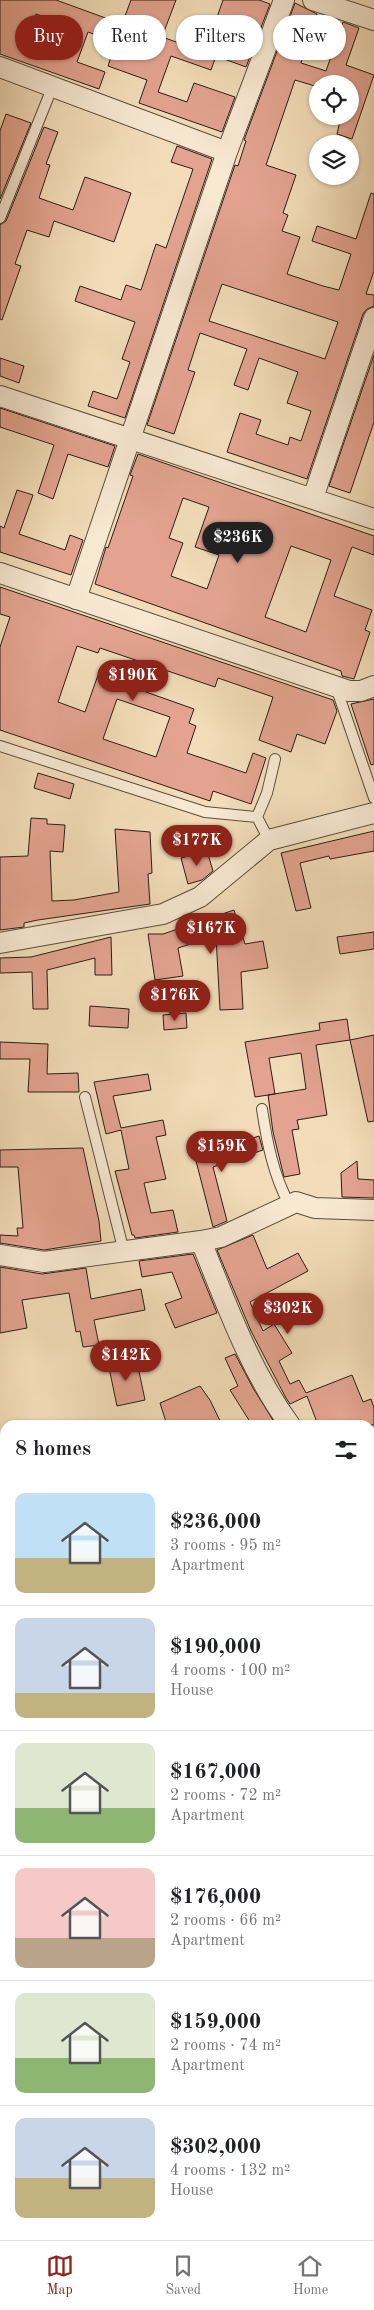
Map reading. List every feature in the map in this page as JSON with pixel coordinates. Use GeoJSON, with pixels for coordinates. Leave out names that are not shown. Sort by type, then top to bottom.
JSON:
{"type":"FeatureCollection","features":[{"type":"Feature","properties":{"kind":"street"},"geometry":{"type":"LineString","coordinates":[[76,600],[228,152],[284,0]]}},
{"type":"Feature","properties":{"kind":"street"},"geometry":{"type":"LineString","coordinates":[[313,0],[374,20]]}},
{"type":"Feature","properties":{"kind":"street"},"geometry":{"type":"LineString","coordinates":[[0,67],[52,88],[228,152]]}},
{"type":"Feature","properties":{"kind":"street"},"geometry":{"type":"LineString","coordinates":[[313,498],[374,318]]}},
{"type":"Feature","properties":{"kind":"street"},"geometry":{"type":"LineString","coordinates":[[0,396],[374,519]]}},
{"type":"Feature","properties":{"kind":"street"},"geometry":{"type":"LineString","coordinates":[[0,573],[349,691],[374,686]]}},
{"type":"Feature","properties":{"kind":"street"},"geometry":{"type":"LineString","coordinates":[[0,943],[163,914],[200,897],[270,840],[374,813]]}},
{"type":"Feature","properties":{"kind":"street"},"geometry":{"type":"LineString","coordinates":[[0,1255],[44,1262],[201,1241],[221,1237],[296,1202],[316,1208],[374,1210]]}},
{"type":"Feature","properties":{"kind":"street"},"geometry":{"type":"LineString","coordinates":[[201,1241],[226,1304],[261,1377],[287,1420]]}},
{"type":"Feature","properties":{"kind":"lane"},"geometry":{"type":"LineString","coordinates":[[0,218],[2,206],[52,88]]}},
{"type":"Feature","properties":{"kind":"lane"},"geometry":{"type":"LineString","coordinates":[[336,686],[374,798]]}},
{"type":"Feature","properties":{"kind":"lane"},"geometry":{"type":"LineString","coordinates":[[0,746],[205,812],[257,818]]}},
{"type":"Feature","properties":{"kind":"lane"},"geometry":{"type":"LineString","coordinates":[[257,818],[267,792],[275,759]]}},
{"type":"Feature","properties":{"kind":"lane"},"geometry":{"type":"LineString","coordinates":[[257,818],[270,840]]}},
{"type":"Feature","properties":{"kind":"lane"},"geometry":{"type":"LineString","coordinates":[[85,1097],[124,1252]]}},
{"type":"Feature","properties":{"kind":"lane"},"geometry":{"type":"LineString","coordinates":[[262,1110],[266,1138],[278,1184],[289,1204]]}},
{"type":"Feature","properties":{"kind":"building"},"geometry":{"type":"Polygon","coordinates":[[[0,0],[56,0],[97,15],[93,15],[93,34],[88,32],[83,46],[83,15],[15,15],[15,59],[0,54],[0,0]]]}},
{"type":"Feature","properties":{"kind":"building"},"geometry":{"type":"Polygon","coordinates":[[[131,0],[176,0],[166,26],[166,15],[125,15],[131,0]]]}},
{"type":"Feature","properties":{"kind":"building"},"geometry":{"type":"Polygon","coordinates":[[[223,0],[259,0],[270,4],[263,22],[263,15],[218,15],[223,0]]]}},
{"type":"Feature","properties":{"kind":"building"},"geometry":{"type":"Polygon","coordinates":[[[295,3],[317,15],[291,15],[295,3]]]}},
{"type":"Feature","properties":{"kind":"building"},"geometry":{"type":"Polygon","coordinates":[[[346,23],[359,28],[346,65],[374,75],[359,119],[359,75],[309,75],[309,84],[295,80],[266,165],[296,175],[283,213],[288,215],[282,231],[300,237],[287,274],[323,286],[339,290],[351,254],[312,241],[317,226],[356,239],[371,193],[374,194],[374,271],[366,294],[374,295],[374,306],[367,309],[363,314],[307,479],[227,452],[240,413],[261,420],[256,434],[288,445],[290,437],[301,441],[311,411],[287,403],[298,372],[259,358],[248,390],[234,385],[247,349],[200,333],[188,370],[195,372],[174,434],[147,425],[235,165],[238,166],[246,141],[244,140],[274,60],[302,60],[301,63],[326,71],[330,60],[346,60],[346,23]],[[222,284],[209,321],[325,359],[338,322],[222,284]]]}},
{"type":"Feature","properties":{"kind":"building"},"geometry":{"type":"Polygon","coordinates":[[[166,38],[176,42],[176,58],[171,56],[158,92],[187,102],[194,83],[235,97],[222,132],[139,103],[147,80],[108,66],[110,60],[166,60],[166,38]]]}},
{"type":"Feature","properties":{"kind":"building"},"geometry":{"type":"Polygon","coordinates":[[[17,60],[78,60],[77,62],[105,72],[99,89],[17,60]]]}},
{"type":"Feature","properties":{"kind":"building"},"geometry":{"type":"Polygon","coordinates":[[[182,60],[215,60],[211,70],[182,60]]]}},
{"type":"Feature","properties":{"kind":"building"},"geometry":{"type":"Polygon","coordinates":[[[227,60],[249,60],[246,67],[227,60]]]}},
{"type":"Feature","properties":{"kind":"building"},"geometry":{"type":"Polygon","coordinates":[[[6,114],[31,123],[0,199],[0,131],[6,114]]]}},
{"type":"Feature","properties":{"kind":"building"},"geometry":{"type":"Polygon","coordinates":[[[339,125],[357,125],[353,135],[337,134],[339,125]]]}},
{"type":"Feature","properties":{"kind":"building"},"geometry":{"type":"Polygon","coordinates":[[[44,127],[58,132],[46,164],[50,165],[39,198],[73,210],[85,177],[131,193],[114,242],[54,221],[49,237],[27,230],[15,264],[21,266],[2,320],[0,319],[0,225],[6,221],[44,127]]]}},
{"type":"Feature","properties":{"kind":"building"},"geometry":{"type":"Polygon","coordinates":[[[177,146],[212,159],[125,418],[88,406],[93,391],[117,399],[130,362],[122,359],[135,322],[75,301],[80,286],[121,300],[126,285],[141,290],[156,244],[166,248],[193,169],[171,162],[177,146]]]}},
{"type":"Feature","properties":{"kind":"building"},"geometry":{"type":"Polygon","coordinates":[[[374,355],[374,422],[350,493],[329,486],[374,355]]]}},
{"type":"Feature","properties":{"kind":"building"},"geometry":{"type":"Polygon","coordinates":[[[0,358],[24,366],[19,383],[0,376],[0,358]]]}},
{"type":"Feature","properties":{"kind":"building"},"geometry":{"type":"Polygon","coordinates":[[[0,408],[115,446],[108,467],[68,454],[53,499],[38,493],[54,445],[0,427],[0,408]]]}},
{"type":"Feature","properties":{"kind":"building"},"geometry":{"type":"Polygon","coordinates":[[[138,454],[374,536],[374,555],[352,547],[334,596],[372,610],[365,630],[370,632],[354,679],[342,676],[341,671],[95,584],[106,547],[108,548],[133,476],[130,475],[138,454]],[[183,498],[169,538],[183,543],[171,576],[207,589],[219,555],[195,547],[209,507],[183,498]],[[291,546],[265,617],[306,632],[331,560],[291,546]]]}},
{"type":"Feature","properties":{"kind":"building"},"geometry":{"type":"Polygon","coordinates":[[[17,490],[33,495],[19,534],[65,550],[70,535],[83,540],[71,575],[0,552],[0,526],[4,528],[17,490]]]}},
{"type":"Feature","properties":{"kind":"building"},"geometry":{"type":"Polygon","coordinates":[[[0,587],[333,700],[337,711],[325,744],[297,734],[291,752],[259,740],[273,697],[218,678],[215,687],[100,648],[98,653],[77,646],[58,702],[85,712],[98,675],[194,709],[189,723],[196,726],[187,753],[246,773],[253,753],[266,758],[251,804],[213,791],[210,801],[0,730],[0,647],[10,617],[0,614],[0,587]],[[117,699],[103,739],[156,757],[170,717],[117,699]]]}},
{"type":"Feature","properties":{"kind":"building"},"geometry":{"type":"Polygon","coordinates":[[[374,699],[374,764],[371,765],[351,704],[374,699]]]}},
{"type":"Feature","properties":{"kind":"building"},"geometry":{"type":"Polygon","coordinates":[[[38,773],[74,784],[70,799],[34,788],[38,773]]]}},
{"type":"Feature","properties":{"kind":"building"},"geometry":{"type":"Polygon","coordinates":[[[31,818],[47,819],[47,824],[65,825],[63,852],[50,851],[52,901],[74,900],[119,892],[115,829],[150,832],[152,873],[148,874],[150,904],[38,920],[24,923],[24,927],[0,930],[0,857],[28,856],[31,818]]]}},
{"type":"Feature","properties":{"kind":"building"},"geometry":{"type":"Polygon","coordinates":[[[374,831],[374,851],[330,859],[329,856],[300,863],[311,908],[296,911],[281,853],[374,831]]]}},
{"type":"Feature","properties":{"kind":"building"},"geometry":{"type":"Polygon","coordinates":[[[207,851],[213,871],[202,880],[188,884],[181,858],[207,851]]]}},
{"type":"Feature","properties":{"kind":"building"},"geometry":{"type":"Polygon","coordinates":[[[234,910],[245,944],[263,941],[268,968],[241,972],[243,1009],[220,1010],[216,936],[178,948],[183,976],[155,980],[148,934],[163,934],[234,910]]]}},
{"type":"Feature","properties":{"kind":"building"},"geometry":{"type":"Polygon","coordinates":[[[374,932],[374,949],[340,954],[337,937],[374,932]]]}},
{"type":"Feature","properties":{"kind":"building"},"geometry":{"type":"Polygon","coordinates":[[[111,937],[112,975],[95,975],[95,958],[47,970],[48,1009],[33,1009],[32,972],[0,973],[0,958],[31,957],[111,937]]]}},
{"type":"Feature","properties":{"kind":"building"},"geometry":{"type":"Polygon","coordinates":[[[90,1006],[129,1009],[128,1028],[89,1026],[90,1006]]]}},
{"type":"Feature","properties":{"kind":"building"},"geometry":{"type":"Polygon","coordinates":[[[186,1013],[187,1028],[164,1030],[163,1015],[186,1013]]]}},
{"type":"Feature","properties":{"kind":"building"},"geometry":{"type":"Polygon","coordinates":[[[347,1019],[350,1040],[316,1045],[327,1115],[297,1120],[299,1129],[292,1130],[300,1174],[284,1177],[273,1132],[268,1095],[255,1097],[245,1042],[320,1030],[319,1023],[347,1019]],[[301,1053],[269,1058],[275,1094],[306,1089],[301,1053]]]}},
{"type":"Feature","properties":{"kind":"building"},"geometry":{"type":"Polygon","coordinates":[[[374,1035],[374,1121],[368,1122],[350,1040],[374,1035]]]}},
{"type":"Feature","properties":{"kind":"building"},"geometry":{"type":"Polygon","coordinates":[[[0,1042],[48,1044],[47,1074],[78,1073],[79,1092],[28,1092],[30,1059],[0,1059],[0,1042]]]}},
{"type":"Feature","properties":{"kind":"building"},"geometry":{"type":"Polygon","coordinates":[[[148,1074],[151,1090],[113,1096],[121,1128],[163,1120],[166,1135],[156,1137],[166,1179],[144,1183],[151,1213],[173,1210],[178,1232],[135,1238],[132,1235],[115,1171],[129,1169],[121,1130],[106,1134],[94,1082],[148,1074]]]}},
{"type":"Feature","properties":{"kind":"building"},"geometry":{"type":"Polygon","coordinates":[[[259,1136],[263,1150],[213,1167],[227,1221],[213,1227],[195,1157],[259,1136]]]}},
{"type":"Feature","properties":{"kind":"building"},"geometry":{"type":"Polygon","coordinates":[[[83,1148],[99,1221],[101,1241],[44,1250],[0,1243],[0,1235],[18,1236],[17,1228],[23,1228],[18,1167],[0,1167],[0,1150],[83,1148]]]}},
{"type":"Feature","properties":{"kind":"building"},"geometry":{"type":"Polygon","coordinates":[[[357,1161],[358,1179],[374,1180],[374,1198],[342,1197],[341,1173],[357,1161]]]}},
{"type":"Feature","properties":{"kind":"building"},"geometry":{"type":"Polygon","coordinates":[[[253,1235],[267,1269],[298,1253],[308,1271],[250,1302],[263,1331],[274,1324],[292,1353],[279,1361],[290,1384],[299,1380],[306,1393],[352,1375],[363,1402],[371,1399],[374,1408],[374,1420],[316,1420],[307,1396],[290,1404],[251,1331],[217,1250],[253,1235]]]}},
{"type":"Feature","properties":{"kind":"building"},"geometry":{"type":"Polygon","coordinates":[[[193,1254],[217,1313],[175,1328],[165,1304],[182,1298],[172,1272],[142,1277],[139,1261],[193,1254]]]}},
{"type":"Feature","properties":{"kind":"building"},"geometry":{"type":"Polygon","coordinates":[[[0,1267],[42,1274],[86,1268],[91,1299],[141,1289],[145,1310],[94,1320],[99,1345],[83,1347],[80,1331],[76,1332],[69,1293],[22,1300],[27,1328],[0,1333],[0,1267]]]}},
{"type":"Feature","properties":{"kind":"building"},"geometry":{"type":"Polygon","coordinates":[[[235,1354],[273,1420],[249,1420],[230,1390],[238,1386],[225,1358],[235,1354]]]}},
{"type":"Feature","properties":{"kind":"building"},"geometry":{"type":"Polygon","coordinates":[[[136,1357],[145,1400],[117,1406],[108,1363],[136,1357]]]}},
{"type":"Feature","properties":{"kind":"building"},"geometry":{"type":"Polygon","coordinates":[[[200,1386],[210,1400],[220,1420],[165,1420],[160,1403],[200,1386]]]}}]}
